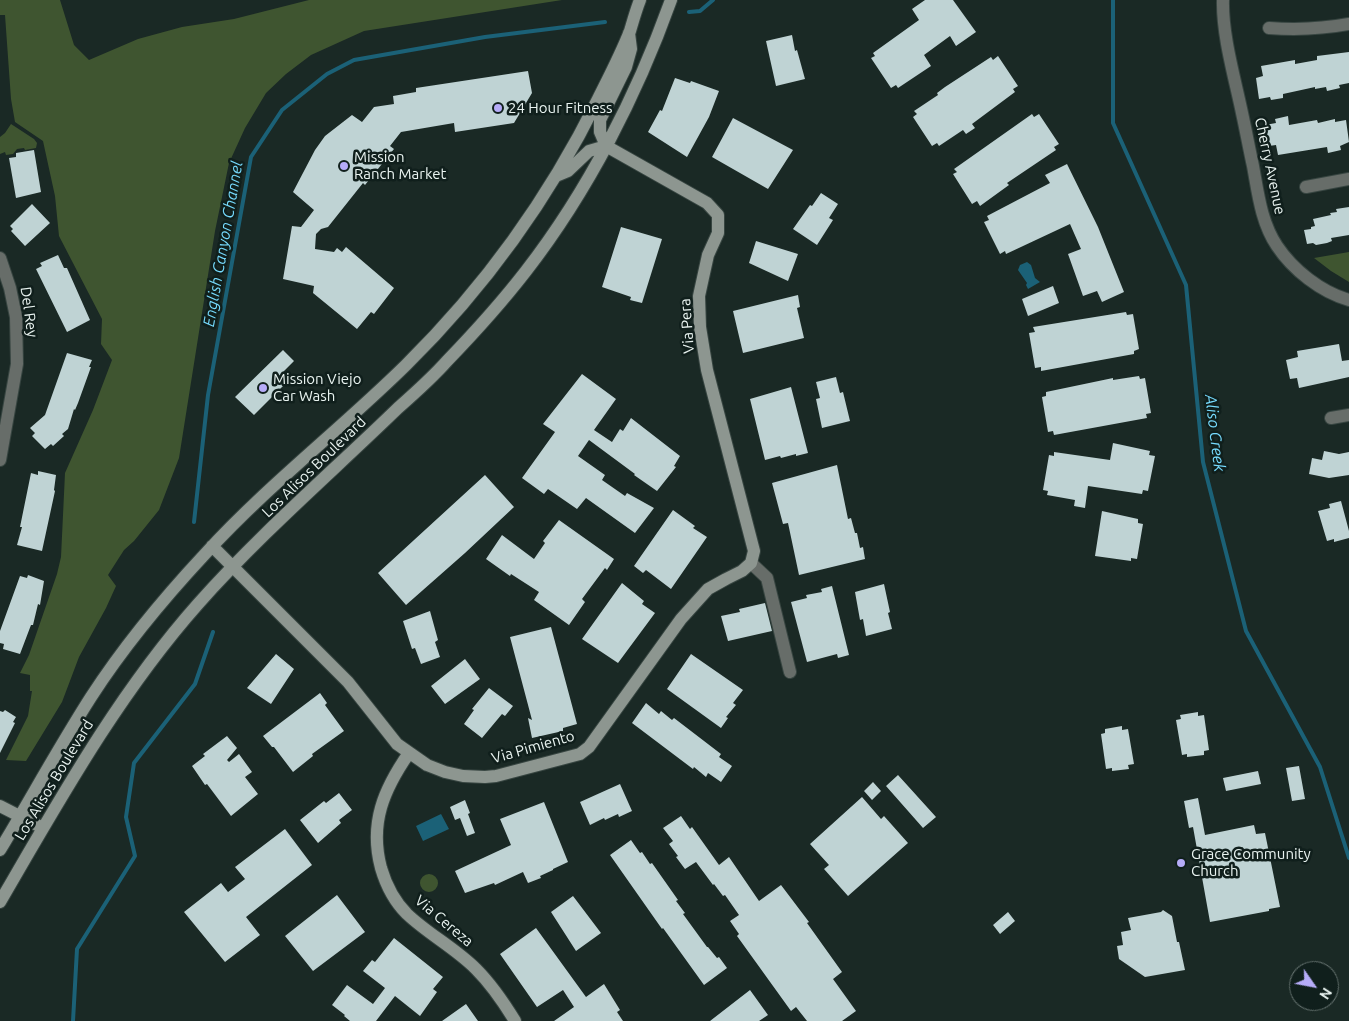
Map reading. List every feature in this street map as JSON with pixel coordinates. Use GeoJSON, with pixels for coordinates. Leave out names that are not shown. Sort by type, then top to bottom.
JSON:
{"type":"FeatureCollection","features":[{"type":"Feature","properties":{"kind":"main road","name":"Los Alisos Boulevard"},"geometry":{"type":"LineString","coordinates":[[0,850],[92,696],[157,608],[212,546],[405,366],[476,290],[555,177],[591,114],[629,33],[638,4]]}},
{"type":"Feature","properties":{"kind":"main road","name":"Los Alisos Boulevard"},"geometry":{"type":"LineString","coordinates":[[0,902],[85,758],[143,673],[196,606],[233,566],[452,355],[527,270],[568,210],[606,146],[635,88],[669,4]]}},
{"type":"Feature","properties":{"kind":"main road"},"geometry":{"type":"LineString","coordinates":[[555,177],[568,171],[589,151],[606,146],[600,132],[600,120],[626,67],[631,48],[629,33]]}},
{"type":"Feature","properties":{"kind":"main road","name":"Via Pera"},"geometry":{"type":"LineString","coordinates":[[606,146],[707,203],[718,215],[718,233],[708,255],[700,296],[700,327],[707,370],[754,550],[751,563]]}},
{"type":"Feature","properties":{"kind":"main road","name":"Via Pimiento"},"geometry":{"type":"LineString","coordinates":[[212,546],[348,682],[397,744],[427,765],[444,772],[463,776],[486,777],[580,754],[589,747],[681,619],[708,589],[742,571],[751,563]]}},
{"type":"Feature","properties":{"kind":"main road","name":"Via Cereza"},"geometry":{"type":"LineString","coordinates":[[409,753],[391,782],[378,815],[376,833],[377,853],[387,886],[405,912],[476,970],[515,1021]]}},
{"type":"Feature","properties":{"kind":"main road"},"geometry":{"type":"LineString","coordinates":[[0,806],[43,828]]}},
{"type":"Feature","properties":{"kind":"street","name":"Cherry Avenue"},"geometry":{"type":"LineString","coordinates":[[1223,0],[1224,20],[1230,53],[1259,199],[1266,224],[1277,246],[1293,265],[1312,281],[1337,297],[1349,300]]}},
{"type":"Feature","properties":{"kind":"street"},"geometry":{"type":"LineString","coordinates":[[1270,28],[1293,30],[1321,29],[1349,24]]}},
{"type":"Feature","properties":{"kind":"street"},"geometry":{"type":"LineString","coordinates":[[1306,187],[1349,179]]}},
{"type":"Feature","properties":{"kind":"street","name":"Del Rey"},"geometry":{"type":"LineString","coordinates":[[0,258],[10,288],[16,317],[18,364],[0,460]]}},
{"type":"Feature","properties":{"kind":"street"},"geometry":{"type":"LineString","coordinates":[[1331,418],[1349,415]]}},
{"type":"Feature","properties":{"kind":"street"},"geometry":{"type":"LineString","coordinates":[[751,563],[767,578],[790,672]]}},
{"type":"Feature","properties":{"kind":"green space"},"geometry":{"type":"Polygon","coordinates":[[[0,0],[60,0],[74,45],[89,60],[138,39],[182,27],[234,19],[309,0],[562,0],[364,31],[311,55],[286,74],[266,93],[245,128],[229,163],[215,231],[179,458],[159,510],[134,541],[124,550],[108,575],[116,586],[79,657],[62,702],[26,761],[6,760],[28,716],[32,691],[30,691],[30,675],[20,673],[29,655],[61,557],[65,473],[93,410],[112,360],[101,344],[102,319],[59,236],[55,196],[43,141],[15,122],[11,99],[5,15],[0,15],[0,0]]]}},
{"type":"Feature","properties":{"kind":"green space"},"geometry":{"type":"Polygon","coordinates":[[[11,124],[34,139],[37,143],[36,148],[17,149],[13,154],[6,155],[5,152],[0,154],[0,137],[11,124]]]}},
{"type":"Feature","properties":{"kind":"green space"},"geometry":{"type":"Polygon","coordinates":[[[1349,252],[1349,282],[1314,258],[1349,252]]]}},
{"type":"Feature","properties":{"kind":"green space"},"geometry":{"type":"Polygon","coordinates":[[[429,874],[435,877],[438,883],[435,889],[429,892],[423,889],[420,883],[423,877],[429,874]]]}},
{"type":"Feature","properties":{"kind":"water"},"geometry":{"type":"Polygon","coordinates":[[[1027,262],[1031,265],[1035,278],[1040,282],[1028,289],[1027,283],[1018,270],[1020,265],[1027,262]]]}},
{"type":"Feature","properties":{"kind":"water"},"geometry":{"type":"Polygon","coordinates":[[[441,814],[449,829],[423,841],[416,826],[441,814]]]}},
{"type":"Feature","properties":{"kind":"building"},"geometry":{"type":"Polygon","coordinates":[[[925,0],[953,0],[976,32],[956,46],[950,36],[924,55],[931,66],[898,88],[896,85],[891,88],[871,58],[875,56],[873,53],[919,20],[912,9],[925,0]]]}},
{"type":"Feature","properties":{"kind":"building"},"geometry":{"type":"Polygon","coordinates":[[[792,35],[795,51],[797,50],[805,79],[776,86],[766,41],[792,35]]]}},
{"type":"Feature","properties":{"kind":"building"},"geometry":{"type":"Polygon","coordinates":[[[1349,52],[1349,83],[1339,85],[1340,88],[1327,91],[1326,87],[1315,89],[1315,87],[1283,94],[1283,98],[1271,100],[1270,97],[1259,99],[1256,78],[1263,76],[1261,66],[1295,60],[1295,64],[1317,60],[1317,56],[1349,52]]]}},
{"type":"Feature","properties":{"kind":"building"},"geometry":{"type":"Polygon","coordinates":[[[998,56],[1018,86],[1013,89],[1015,92],[972,124],[975,128],[966,134],[963,130],[939,146],[937,143],[932,146],[913,117],[917,114],[914,111],[938,95],[937,93],[945,87],[991,57],[993,60],[998,56]]]}},
{"type":"Feature","properties":{"kind":"building"},"geometry":{"type":"Polygon","coordinates":[[[528,71],[532,93],[514,123],[455,132],[454,123],[401,132],[390,146],[394,149],[365,185],[363,183],[328,227],[321,229],[316,234],[315,249],[334,252],[337,248],[342,252],[346,247],[394,288],[374,314],[371,312],[357,329],[313,293],[314,286],[283,279],[292,226],[301,227],[314,210],[293,192],[315,150],[325,136],[352,115],[362,122],[374,107],[394,104],[393,96],[416,92],[416,88],[528,71]]]}},
{"type":"Feature","properties":{"kind":"building"},"geometry":{"type":"Polygon","coordinates":[[[675,78],[690,83],[691,81],[719,91],[709,117],[687,157],[648,132],[660,110],[662,111],[675,78]]]}},
{"type":"Feature","properties":{"kind":"building"},"geometry":{"type":"Polygon","coordinates":[[[1032,114],[1034,117],[1039,114],[1059,144],[1054,147],[1056,150],[1007,183],[1009,185],[980,206],[977,201],[972,204],[953,174],[957,172],[954,169],[1032,114]]]}},
{"type":"Feature","properties":{"kind":"building"},"geometry":{"type":"Polygon","coordinates":[[[1288,116],[1289,125],[1317,120],[1318,123],[1335,119],[1335,122],[1346,120],[1349,142],[1340,146],[1341,150],[1328,153],[1327,147],[1278,155],[1276,145],[1269,146],[1265,125],[1276,123],[1275,119],[1288,116]]]}},
{"type":"Feature","properties":{"kind":"building"},"geometry":{"type":"Polygon","coordinates":[[[733,118],[793,150],[768,189],[712,157],[733,118]]]}},
{"type":"Feature","properties":{"kind":"building"},"geometry":{"type":"Polygon","coordinates":[[[34,150],[41,192],[16,198],[9,158],[16,157],[16,153],[34,150]]]}},
{"type":"Feature","properties":{"kind":"building"},"geometry":{"type":"Polygon","coordinates":[[[1067,164],[1098,227],[1124,292],[1102,302],[1097,291],[1083,296],[1068,254],[1081,249],[1070,224],[1006,254],[1005,251],[1000,254],[984,222],[989,220],[987,216],[1050,183],[1045,175],[1067,164]]]}},
{"type":"Feature","properties":{"kind":"building"},"geometry":{"type":"Polygon","coordinates":[[[821,193],[838,204],[829,218],[833,220],[817,245],[793,229],[821,193]]]}},
{"type":"Feature","properties":{"kind":"building"},"geometry":{"type":"Polygon","coordinates":[[[32,204],[50,223],[25,246],[11,231],[13,229],[10,226],[32,204]]]}},
{"type":"Feature","properties":{"kind":"building"},"geometry":{"type":"Polygon","coordinates":[[[1349,207],[1349,235],[1331,238],[1332,241],[1327,243],[1307,244],[1304,230],[1315,226],[1313,219],[1331,215],[1330,213],[1337,212],[1336,209],[1349,207]]]}},
{"type":"Feature","properties":{"kind":"building"},"geometry":{"type":"Polygon","coordinates":[[[621,227],[662,239],[642,303],[630,300],[631,297],[602,287],[621,227]]]}},
{"type":"Feature","properties":{"kind":"building"},"geometry":{"type":"Polygon","coordinates":[[[756,241],[798,254],[788,281],[749,263],[756,241]]]}},
{"type":"Feature","properties":{"kind":"building"},"geometry":{"type":"Polygon","coordinates":[[[58,255],[64,268],[67,268],[90,320],[67,332],[36,269],[42,266],[40,263],[58,255]]]}},
{"type":"Feature","properties":{"kind":"building"},"geometry":{"type":"Polygon","coordinates":[[[1053,286],[1059,303],[1028,316],[1022,299],[1053,286]]]}},
{"type":"Feature","properties":{"kind":"building"},"geometry":{"type":"Polygon","coordinates":[[[798,295],[800,307],[797,308],[804,338],[743,353],[733,311],[798,295]]]}},
{"type":"Feature","properties":{"kind":"building"},"geometry":{"type":"Polygon","coordinates":[[[1126,312],[1127,315],[1133,314],[1139,349],[1134,351],[1134,354],[1041,371],[1041,367],[1035,368],[1029,333],[1035,332],[1033,327],[1126,312]]]}},
{"type":"Feature","properties":{"kind":"building"},"geometry":{"type":"Polygon","coordinates":[[[1339,344],[1342,361],[1349,360],[1349,377],[1299,388],[1297,378],[1290,379],[1286,360],[1298,357],[1297,351],[1339,344]]]}},
{"type":"Feature","properties":{"kind":"building","name":"Mission Viejo Car Wash"},"geometry":{"type":"Polygon","coordinates":[[[283,350],[294,361],[283,372],[290,379],[254,415],[235,397],[283,350]]]}},
{"type":"Feature","properties":{"kind":"building"},"geometry":{"type":"Polygon","coordinates":[[[67,353],[92,360],[89,367],[91,367],[68,429],[62,434],[64,436],[53,446],[51,444],[45,449],[32,436],[35,433],[30,428],[45,415],[67,353]]]}},
{"type":"Feature","properties":{"kind":"building"},"geometry":{"type":"Polygon","coordinates":[[[582,374],[616,399],[594,430],[612,442],[620,429],[623,431],[631,418],[680,456],[674,466],[676,467],[657,491],[589,440],[578,456],[605,475],[602,480],[625,496],[627,493],[654,508],[635,533],[586,498],[577,509],[548,489],[544,494],[522,478],[555,432],[543,424],[582,374]]]}},
{"type":"Feature","properties":{"kind":"building"},"geometry":{"type":"Polygon","coordinates":[[[1139,376],[1140,379],[1145,378],[1151,413],[1146,414],[1147,418],[1054,435],[1053,431],[1048,432],[1042,397],[1046,396],[1046,392],[1113,378],[1113,380],[1139,376]]]}},
{"type":"Feature","properties":{"kind":"building"},"geometry":{"type":"Polygon","coordinates":[[[836,377],[840,393],[843,392],[850,421],[822,428],[816,399],[820,398],[816,382],[836,377]]]}},
{"type":"Feature","properties":{"kind":"building"},"geometry":{"type":"Polygon","coordinates":[[[791,387],[808,453],[781,458],[780,456],[765,460],[750,399],[791,387]]]}},
{"type":"Feature","properties":{"kind":"building"},"geometry":{"type":"Polygon","coordinates":[[[1113,443],[1150,451],[1149,455],[1155,456],[1148,491],[1143,490],[1142,494],[1088,486],[1085,508],[1074,506],[1075,500],[1047,495],[1048,491],[1043,490],[1049,455],[1054,456],[1054,452],[1110,460],[1113,443]]]}},
{"type":"Feature","properties":{"kind":"building"},"geometry":{"type":"Polygon","coordinates":[[[1324,451],[1339,454],[1349,452],[1349,475],[1329,478],[1309,474],[1312,458],[1322,460],[1324,451]]]}},
{"type":"Feature","properties":{"kind":"building"},"geometry":{"type":"Polygon","coordinates":[[[837,465],[848,519],[851,518],[860,548],[863,547],[865,559],[799,575],[788,523],[783,524],[772,483],[837,465]]]}},
{"type":"Feature","properties":{"kind":"building"},"geometry":{"type":"Polygon","coordinates":[[[38,471],[56,475],[55,491],[42,551],[17,545],[31,473],[38,475],[38,471]]]}},
{"type":"Feature","properties":{"kind":"building"},"geometry":{"type":"Polygon","coordinates":[[[485,475],[514,507],[406,605],[378,573],[485,475]]]}},
{"type":"Feature","properties":{"kind":"building"},"geometry":{"type":"Polygon","coordinates":[[[1341,501],[1349,538],[1334,542],[1334,539],[1327,541],[1318,511],[1330,508],[1329,504],[1341,501]]]}},
{"type":"Feature","properties":{"kind":"building"},"geometry":{"type":"Polygon","coordinates":[[[673,510],[695,526],[693,528],[707,537],[671,589],[646,570],[643,573],[634,566],[673,510]]]}},
{"type":"Feature","properties":{"kind":"building"},"geometry":{"type":"Polygon","coordinates":[[[1102,511],[1138,519],[1138,523],[1143,524],[1137,559],[1131,558],[1131,561],[1095,556],[1102,511]]]}},
{"type":"Feature","properties":{"kind":"building"},"geometry":{"type":"Polygon","coordinates":[[[559,520],[614,559],[582,599],[585,602],[569,625],[534,600],[539,592],[511,574],[510,576],[486,559],[502,535],[534,559],[545,543],[543,541],[559,520]]]}},
{"type":"Feature","properties":{"kind":"building"},"geometry":{"type":"Polygon","coordinates":[[[28,575],[44,581],[40,605],[38,604],[33,625],[31,625],[20,654],[3,649],[4,644],[0,643],[0,631],[20,576],[27,578],[28,575]]]}},
{"type":"Feature","properties":{"kind":"building"},"geometry":{"type":"Polygon","coordinates":[[[622,583],[644,601],[642,604],[655,613],[618,663],[582,639],[622,583]]]}},
{"type":"Feature","properties":{"kind":"building"},"geometry":{"type":"Polygon","coordinates":[[[884,584],[892,629],[866,636],[863,619],[860,620],[855,592],[884,584]]]}},
{"type":"Feature","properties":{"kind":"building"},"geometry":{"type":"Polygon","coordinates":[[[832,586],[849,655],[838,658],[837,654],[807,662],[791,602],[807,598],[806,595],[822,592],[821,589],[832,586]]]}},
{"type":"Feature","properties":{"kind":"building"},"geometry":{"type":"Polygon","coordinates":[[[765,603],[772,631],[728,641],[721,616],[740,612],[739,609],[765,603]]]}},
{"type":"Feature","properties":{"kind":"building"},"geometry":{"type":"Polygon","coordinates":[[[430,611],[438,640],[435,642],[440,657],[421,664],[415,648],[412,649],[403,621],[430,611]]]}},
{"type":"Feature","properties":{"kind":"building"},"geometry":{"type":"Polygon","coordinates":[[[551,627],[577,724],[563,728],[563,731],[532,738],[528,718],[532,720],[510,637],[551,627]]]}},
{"type":"Feature","properties":{"kind":"building"},"geometry":{"type":"Polygon","coordinates":[[[276,654],[294,669],[271,704],[247,688],[276,654]]]}},
{"type":"Feature","properties":{"kind":"building"},"geometry":{"type":"Polygon","coordinates":[[[691,654],[743,690],[733,703],[736,705],[726,717],[728,718],[721,728],[667,689],[691,654]]]}},
{"type":"Feature","properties":{"kind":"building"},"geometry":{"type":"Polygon","coordinates":[[[465,659],[480,679],[445,704],[431,686],[465,659]]]}},
{"type":"Feature","properties":{"kind":"building"},"geometry":{"type":"Polygon","coordinates":[[[489,688],[513,706],[505,716],[502,714],[482,738],[464,724],[474,710],[472,709],[489,688]]]}},
{"type":"Feature","properties":{"kind":"building"},"geometry":{"type":"Polygon","coordinates":[[[320,693],[327,703],[325,705],[344,731],[312,754],[313,756],[293,772],[263,736],[320,693]]]}},
{"type":"Feature","properties":{"kind":"building"},"geometry":{"type":"Polygon","coordinates":[[[646,703],[659,714],[661,711],[672,720],[674,718],[721,754],[719,757],[732,766],[721,782],[708,773],[706,777],[694,767],[693,769],[632,723],[646,703]]]}},
{"type":"Feature","properties":{"kind":"building"},"geometry":{"type":"Polygon","coordinates":[[[5,710],[16,717],[13,722],[15,723],[0,753],[0,711],[3,712],[5,710]]]}},
{"type":"Feature","properties":{"kind":"building"},"geometry":{"type":"Polygon","coordinates":[[[1198,712],[1198,716],[1204,715],[1209,750],[1204,751],[1204,755],[1187,757],[1187,754],[1182,755],[1176,720],[1181,719],[1180,715],[1198,712]]]}},
{"type":"Feature","properties":{"kind":"building"},"geometry":{"type":"Polygon","coordinates":[[[1122,726],[1122,730],[1128,729],[1134,764],[1128,765],[1129,769],[1112,771],[1112,768],[1106,769],[1101,734],[1105,733],[1105,729],[1122,726]]]}},
{"type":"Feature","properties":{"kind":"building"},"geometry":{"type":"Polygon","coordinates":[[[227,736],[237,748],[227,760],[229,762],[239,754],[252,772],[245,777],[258,794],[231,816],[192,766],[205,756],[203,754],[227,736]]]}},
{"type":"Feature","properties":{"kind":"building"},"geometry":{"type":"Polygon","coordinates":[[[1299,766],[1305,799],[1292,801],[1286,768],[1299,766]]]}},
{"type":"Feature","properties":{"kind":"building"},"geometry":{"type":"Polygon","coordinates":[[[1258,771],[1261,784],[1226,791],[1223,778],[1258,771]]]}},
{"type":"Feature","properties":{"kind":"building"},"geometry":{"type":"Polygon","coordinates":[[[898,775],[936,817],[923,828],[886,786],[898,775]]]}},
{"type":"Feature","properties":{"kind":"building"},"geometry":{"type":"Polygon","coordinates":[[[873,782],[881,791],[872,800],[864,791],[873,782]]]}},
{"type":"Feature","properties":{"kind":"building"},"geometry":{"type":"Polygon","coordinates":[[[620,784],[632,811],[619,817],[618,814],[605,820],[604,818],[590,825],[580,802],[620,784]]]}},
{"type":"Feature","properties":{"kind":"building"},"geometry":{"type":"Polygon","coordinates":[[[339,793],[352,810],[339,820],[341,823],[318,843],[300,820],[324,801],[326,803],[339,793]]]}},
{"type":"Feature","properties":{"kind":"building"},"geometry":{"type":"Polygon","coordinates":[[[862,797],[881,819],[884,816],[908,843],[848,896],[824,869],[829,865],[810,844],[862,797]]]}},
{"type":"Feature","properties":{"kind":"building"},"geometry":{"type":"Polygon","coordinates":[[[1198,798],[1205,835],[1254,825],[1256,834],[1265,833],[1280,907],[1269,909],[1269,911],[1210,922],[1193,827],[1189,828],[1184,801],[1198,798]]]}},
{"type":"Feature","properties":{"kind":"building"},"geometry":{"type":"Polygon","coordinates":[[[465,800],[475,833],[467,836],[460,818],[455,820],[450,807],[465,800]]]}},
{"type":"Feature","properties":{"kind":"building"},"geometry":{"type":"Polygon","coordinates":[[[544,802],[568,862],[540,876],[541,878],[528,883],[523,872],[495,885],[494,883],[465,893],[455,871],[511,845],[500,819],[544,802]]]}},
{"type":"Feature","properties":{"kind":"building"},"geometry":{"type":"Polygon","coordinates":[[[681,816],[690,829],[692,827],[719,865],[729,857],[759,901],[781,885],[809,922],[807,923],[842,972],[833,979],[856,1011],[842,1021],[807,1021],[796,1007],[791,1011],[737,936],[739,934],[730,921],[739,915],[725,895],[723,896],[713,885],[696,862],[685,869],[676,857],[678,856],[669,844],[673,841],[663,828],[681,816]]]}},
{"type":"Feature","properties":{"kind":"building"},"geometry":{"type":"Polygon","coordinates":[[[285,829],[312,865],[246,917],[260,935],[225,962],[184,912],[221,883],[228,892],[245,879],[235,867],[285,829]]]}},
{"type":"Feature","properties":{"kind":"building"},"geometry":{"type":"Polygon","coordinates":[[[631,840],[650,864],[652,863],[678,900],[676,901],[685,913],[683,914],[707,947],[717,958],[719,957],[727,968],[704,985],[610,855],[631,840]]]}},
{"type":"Feature","properties":{"kind":"building"},"geometry":{"type":"Polygon","coordinates":[[[337,895],[365,932],[313,971],[285,936],[337,895]]]}},
{"type":"Feature","properties":{"kind":"building"},"geometry":{"type":"Polygon","coordinates":[[[573,896],[601,933],[576,951],[551,912],[573,896]]]}},
{"type":"Feature","properties":{"kind":"building"},"geometry":{"type":"Polygon","coordinates":[[[1163,910],[1172,916],[1185,970],[1145,977],[1119,959],[1117,946],[1123,945],[1121,932],[1131,930],[1128,918],[1161,912],[1163,910]]]}},
{"type":"Feature","properties":{"kind":"building"},"geometry":{"type":"Polygon","coordinates":[[[1008,912],[1015,921],[1000,934],[993,925],[1008,912]]]}},
{"type":"Feature","properties":{"kind":"building"},"geometry":{"type":"Polygon","coordinates":[[[536,928],[586,997],[604,984],[620,1010],[617,1012],[623,1021],[554,1021],[574,1007],[563,990],[537,1007],[500,954],[536,928]]]}},
{"type":"Feature","properties":{"kind":"building"},"geometry":{"type":"Polygon","coordinates":[[[394,938],[443,977],[433,989],[437,992],[420,1016],[395,996],[376,1021],[350,1021],[332,1005],[347,985],[373,1004],[385,988],[363,971],[372,960],[375,962],[394,938]]]}},
{"type":"Feature","properties":{"kind":"building"},"geometry":{"type":"Polygon","coordinates":[[[750,990],[768,1015],[759,1021],[710,1021],[750,990]]]}},
{"type":"Feature","properties":{"kind":"building"},"geometry":{"type":"Polygon","coordinates":[[[466,1004],[478,1021],[442,1021],[466,1004]]]}},
{"type":"Feature","properties":{"kind":"waterway","name":"English Canyon Channel"},"geometry":{"type":"LineString","coordinates":[[689,12],[700,11],[713,0]]}},
{"type":"Feature","properties":{"kind":"waterway","name":"Aliso Creek"},"geometry":{"type":"LineString","coordinates":[[1113,0],[1113,123],[1186,285],[1203,462],[1246,631],[1320,767],[1349,858]]}},
{"type":"Feature","properties":{"kind":"waterway","name":"English Canyon Channel"},"geometry":{"type":"LineString","coordinates":[[194,522],[208,395],[251,157],[282,110],[327,74],[354,60],[485,37],[605,22]]}},
{"type":"Feature","properties":{"kind":"waterway","name":"English Canyon Channel"},"geometry":{"type":"LineString","coordinates":[[73,1021],[77,949],[135,856],[126,817],[134,763],[195,684],[213,632]]}},
{"type":"Feature","properties":{"kind":"place","name":"24 Hour Fitness"},"geometry":{"type":"Point","coordinates":[498,108]}},
{"type":"Feature","properties":{"kind":"place","name":"Mission Ranch Market"},"geometry":{"type":"Point","coordinates":[344,166]}},
{"type":"Feature","properties":{"kind":"place","name":"Mission Viejo Car Wash"},"geometry":{"type":"Point","coordinates":[263,388]}},
{"type":"Feature","properties":{"kind":"place","name":"Grace Community Church"},"geometry":{"type":"Point","coordinates":[1181,863]}}]}
